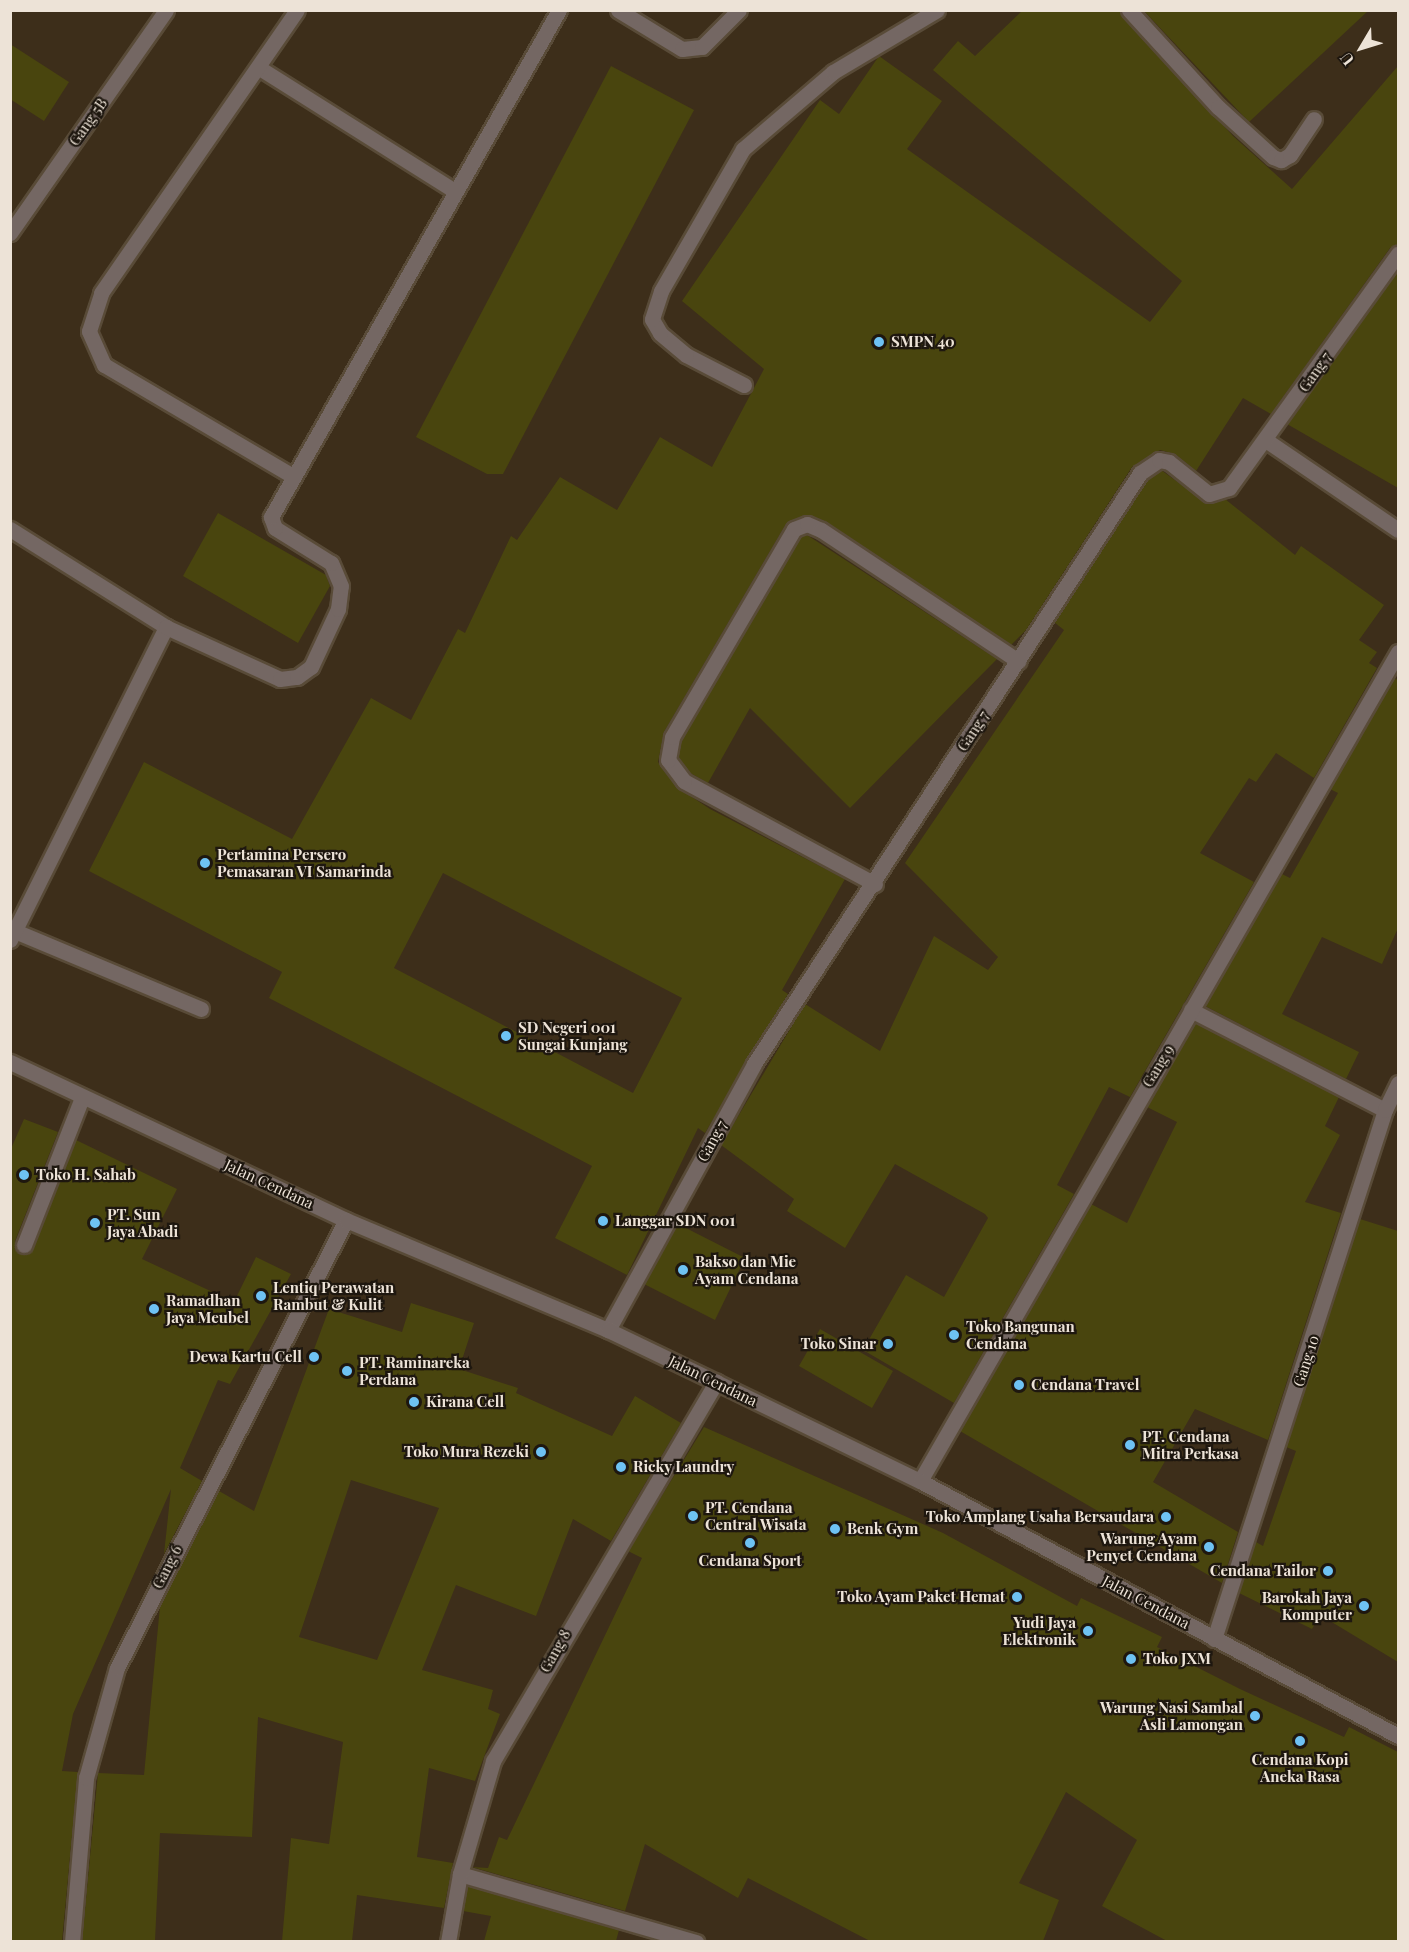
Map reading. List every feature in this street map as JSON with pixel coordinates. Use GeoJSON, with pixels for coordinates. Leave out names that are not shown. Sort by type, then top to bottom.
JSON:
{"type":"FeatureCollection","features":[{"type":"Feature","properties":{"kind":"street","name":"Gang 5B"},"geometry":{"type":"LineString","coordinates":[[10,233],[166,10]]}},
{"type":"Feature","properties":{"kind":"street"},"geometry":{"type":"LineString","coordinates":[[291,475],[104,365],[89,331],[101,293],[261,69],[297,10]]}},
{"type":"Feature","properties":{"kind":"street"},"geometry":{"type":"LineString","coordinates":[[10,529],[166,627],[280,679],[297,677],[311,667],[338,609],[341,586],[331,563],[275,528],[271,517],[291,475],[559,10]]}},
{"type":"Feature","properties":{"kind":"street"},"geometry":{"type":"LineString","coordinates":[[618,10],[682,49],[702,47],[739,10]]}},
{"type":"Feature","properties":{"kind":"street"},"geometry":{"type":"LineString","coordinates":[[744,385],[686,355],[660,333],[652,319],[661,291],[743,149],[833,72],[937,10]]}},
{"type":"Feature","properties":{"kind":"street"},"geometry":{"type":"LineString","coordinates":[[1129,10],[1218,107],[1273,156],[1281,160],[1290,155],[1314,119]]}},
{"type":"Feature","properties":{"kind":"street"},"geometry":{"type":"LineString","coordinates":[[261,69],[455,191]]}},
{"type":"Feature","properties":{"kind":"street","name":"Gang 7"},"geometry":{"type":"LineString","coordinates":[[608,1330],[754,1064],[875,884],[1018,661],[1149,464],[1169,462],[1209,494],[1220,494],[1267,441],[1398,254]]}},
{"type":"Feature","properties":{"kind":"street"},"geometry":{"type":"LineString","coordinates":[[1267,441],[1398,530]]}},
{"type":"Feature","properties":{"kind":"street"},"geometry":{"type":"LineString","coordinates":[[875,884],[684,780],[668,760],[672,737],[794,529],[807,524],[821,530],[1018,661]]}},
{"type":"Feature","properties":{"kind":"street"},"geometry":{"type":"LineString","coordinates":[[166,627],[12,933],[201,1009]]}},
{"type":"Feature","properties":{"kind":"street","name":"Gang 9"},"geometry":{"type":"LineString","coordinates":[[920,1481],[1398,652]]}},
{"type":"Feature","properties":{"kind":"street"},"geometry":{"type":"LineString","coordinates":[[1191,1010],[1385,1110]]}},
{"type":"Feature","properties":{"kind":"street","name":"Jalan Cendana"},"geometry":{"type":"LineString","coordinates":[[10,1062],[82,1098],[346,1220],[608,1330],[920,1481],[1398,1736]]}},
{"type":"Feature","properties":{"kind":"street","name":"Gang 10"},"geometry":{"type":"LineString","coordinates":[[1214,1639],[1385,1110],[1397,1090]]}},
{"type":"Feature","properties":{"kind":"street"},"geometry":{"type":"LineString","coordinates":[[24,1245],[82,1098]]}},
{"type":"Feature","properties":{"kind":"street","name":"Gang 6"},"geometry":{"type":"LineString","coordinates":[[72,1941],[86,1778],[117,1668],[346,1220]]}},
{"type":"Feature","properties":{"kind":"street","name":"Gang 8"},"geometry":{"type":"LineString","coordinates":[[448,1941],[460,1874],[493,1761],[716,1382]]}},
{"type":"Feature","properties":{"kind":"street"},"geometry":{"type":"LineString","coordinates":[[460,1874],[696,1941]]}},
{"type":"Feature","properties":{"kind":"building"},"geometry":{"type":"Polygon","coordinates":[[[1023,10],[1119,10],[1233,136],[1292,189],[1398,66],[1398,244],[1390,248],[1271,414],[1243,398],[1196,471],[1175,454],[1160,450],[1132,467],[1026,630],[1011,645],[825,521],[804,515],[786,524],[664,732],[658,762],[677,787],[710,809],[845,879],[782,990],[788,994],[705,1133],[698,1128],[627,1275],[555,1238],[592,1166],[269,998],[282,972],[89,871],[144,762],[292,839],[371,698],[411,720],[458,629],[465,633],[511,536],[517,540],[560,477],[617,510],[660,437],[712,467],[764,369],[682,301],[820,100],[839,114],[879,56],[942,101],[907,149],[1150,322],[1182,281],[933,70],[958,41],[975,56],[1023,10]],[[443,873],[394,968],[633,1093],[682,998],[443,873]]]}},
{"type":"Feature","properties":{"kind":"building"},"geometry":{"type":"Polygon","coordinates":[[[1143,10],[1369,10],[1249,122],[1143,10]]]}},
{"type":"Feature","properties":{"kind":"building"},"geometry":{"type":"Polygon","coordinates":[[[10,44],[69,82],[44,121],[10,99],[10,44]]]}},
{"type":"Feature","properties":{"kind":"building"},"geometry":{"type":"Polygon","coordinates":[[[611,66],[694,110],[503,474],[487,474],[416,437],[611,66]]]}},
{"type":"Feature","properties":{"kind":"building"},"geometry":{"type":"Polygon","coordinates":[[[1398,270],[1398,488],[1287,424],[1398,270]]]}},
{"type":"Feature","properties":{"kind":"building"},"geometry":{"type":"Polygon","coordinates":[[[1161,470],[1207,503],[1225,499],[1295,555],[1301,546],[1384,605],[1359,640],[1377,652],[1369,663],[1377,668],[1314,778],[1276,753],[1256,782],[1249,778],[1200,853],[1254,882],[1130,1097],[1109,1087],[1057,1185],[1074,1194],[954,1403],[863,1350],[906,1275],[944,1297],[988,1218],[985,1214],[895,1164],[845,1248],[787,1211],[794,1199],[721,1145],[805,1004],[880,1051],[934,936],[988,970],[998,957],[905,863],[1064,630],[1054,622],[1147,480],[1161,470]]]}},
{"type":"Feature","properties":{"kind":"building"},"geometry":{"type":"Polygon","coordinates":[[[218,513],[326,575],[330,586],[298,643],[183,576],[218,513]]]}},
{"type":"Feature","properties":{"kind":"building"},"geometry":{"type":"Polygon","coordinates":[[[807,535],[997,659],[850,808],[750,708],[708,783],[690,773],[678,757],[681,740],[801,537],[807,535]]]}},
{"type":"Feature","properties":{"kind":"building"},"geometry":{"type":"Polygon","coordinates":[[[1394,678],[1398,680],[1398,928],[1382,964],[1322,937],[1282,1014],[1359,1052],[1346,1079],[1205,1006],[1282,874],[1290,878],[1338,793],[1330,789],[1394,678]]]}},
{"type":"Feature","properties":{"kind":"building"},"geometry":{"type":"Polygon","coordinates":[[[1195,1023],[1339,1097],[1325,1126],[1340,1135],[1305,1202],[1341,1213],[1268,1440],[1195,1409],[1153,1482],[1238,1532],[1222,1583],[960,1431],[1091,1204],[1127,1223],[1177,1122],[1147,1107],[1195,1023]]]}},
{"type":"Feature","properties":{"kind":"building"},"geometry":{"type":"Polygon","coordinates":[[[24,1119],[58,1132],[15,1241],[20,1254],[33,1249],[76,1140],[177,1189],[142,1259],[234,1302],[256,1257],[291,1274],[230,1384],[218,1380],[180,1468],[202,1481],[164,1554],[171,1489],[73,1714],[62,1771],[78,1772],[62,1941],[10,1941],[10,1151],[24,1119]]]}},
{"type":"Feature","properties":{"kind":"building"},"geometry":{"type":"Polygon","coordinates":[[[1360,1219],[1398,1231],[1398,1662],[1320,1615],[1312,1629],[1239,1593],[1256,1542],[1263,1546],[1296,1451],[1286,1447],[1360,1219]]]}},
{"type":"Feature","properties":{"kind":"building"},"geometry":{"type":"Polygon","coordinates":[[[678,1224],[745,1258],[715,1320],[644,1284],[678,1224]]]}},
{"type":"Feature","properties":{"kind":"building"},"geometry":{"type":"Polygon","coordinates":[[[411,1303],[474,1323],[459,1369],[518,1388],[516,1393],[612,1436],[635,1396],[681,1423],[611,1541],[573,1519],[536,1616],[456,1585],[422,1670],[493,1690],[488,1709],[500,1714],[475,1781],[429,1768],[417,1857],[453,1863],[444,1908],[357,1895],[352,1941],[282,1941],[291,1838],[329,1844],[343,1742],[258,1717],[252,1837],[160,1833],[155,1941],[82,1941],[98,1773],[144,1775],[160,1606],[219,1491],[254,1511],[329,1309],[402,1332],[411,1303]],[[351,1480],[299,1637],[377,1660],[439,1508],[351,1480]]]}},
{"type":"Feature","properties":{"kind":"building"},"geometry":{"type":"Polygon","coordinates":[[[820,1329],[893,1371],[872,1408],[799,1366],[820,1329]]]}},
{"type":"Feature","properties":{"kind":"building"},"geometry":{"type":"Polygon","coordinates":[[[704,1427],[943,1533],[1077,1606],[1081,1598],[1162,1637],[1157,1647],[1240,1689],[1344,1737],[1349,1727],[1398,1752],[1398,1941],[1167,1941],[1102,1906],[1137,1840],[1066,1792],[1019,1883],[1059,1900],[1043,1941],[870,1941],[748,1878],[738,1898],[645,1844],[625,1911],[472,1867],[488,1868],[499,1837],[507,1840],[642,1558],[628,1551],[704,1427]]]}},
{"type":"Feature","properties":{"kind":"building"},"geometry":{"type":"Polygon","coordinates":[[[468,1886],[619,1930],[616,1941],[484,1941],[491,1916],[463,1911],[468,1886]]]}},
{"type":"Feature","properties":{"kind":"place","name":"SMPN 40"},"geometry":{"type":"Point","coordinates":[879,342]}},
{"type":"Feature","properties":{"kind":"place","name":"Pertamina Persero Pemasaran VI Samarinda"},"geometry":{"type":"Point","coordinates":[205,863]}},
{"type":"Feature","properties":{"kind":"place","name":"SD Negeri 001 Sungai Kunjang"},"geometry":{"type":"Point","coordinates":[506,1036]}},
{"type":"Feature","properties":{"kind":"place","name":"Toko H. Sahab"},"geometry":{"type":"Point","coordinates":[24,1175]}},
{"type":"Feature","properties":{"kind":"place","name":"Langgar SDN 001"},"geometry":{"type":"Point","coordinates":[603,1221]}},
{"type":"Feature","properties":{"kind":"place","name":"PT. Sun Jaya Abadi"},"geometry":{"type":"Point","coordinates":[95,1223]}},
{"type":"Feature","properties":{"kind":"place","name":"Bakso dan Mie Ayam Cendana"},"geometry":{"type":"Point","coordinates":[683,1270]}},
{"type":"Feature","properties":{"kind":"place","name":"Lentiq Perawatan Rambut & Kulit"},"geometry":{"type":"Point","coordinates":[261,1296]}},
{"type":"Feature","properties":{"kind":"place","name":"Ramadhan Jaya Meubel"},"geometry":{"type":"Point","coordinates":[154,1309]}},
{"type":"Feature","properties":{"kind":"place","name":"Toko Bangunan Cendana"},"geometry":{"type":"Point","coordinates":[954,1335]}},
{"type":"Feature","properties":{"kind":"place","name":"Toko Sinar"},"geometry":{"type":"Point","coordinates":[888,1344]}},
{"type":"Feature","properties":{"kind":"place","name":"Dewa Kartu Cell"},"geometry":{"type":"Point","coordinates":[314,1357]}},
{"type":"Feature","properties":{"kind":"place","name":"PT. Raminareka Perdana"},"geometry":{"type":"Point","coordinates":[347,1371]}},
{"type":"Feature","properties":{"kind":"place","name":"Cendana Travel"},"geometry":{"type":"Point","coordinates":[1019,1385]}},
{"type":"Feature","properties":{"kind":"place","name":"Kirana Cell"},"geometry":{"type":"Point","coordinates":[414,1402]}},
{"type":"Feature","properties":{"kind":"place","name":"PT. Cendana Mitra Perkasa"},"geometry":{"type":"Point","coordinates":[1130,1445]}},
{"type":"Feature","properties":{"kind":"place","name":"Toko Mura Rezeki"},"geometry":{"type":"Point","coordinates":[541,1452]}},
{"type":"Feature","properties":{"kind":"place","name":"Ricky Laundry"},"geometry":{"type":"Point","coordinates":[621,1467]}},
{"type":"Feature","properties":{"kind":"place","name":"PT. Cendana Central Wisata"},"geometry":{"type":"Point","coordinates":[693,1516]}},
{"type":"Feature","properties":{"kind":"place","name":"Toko Amplang Usaha Bersaudara"},"geometry":{"type":"Point","coordinates":[1166,1517]}},
{"type":"Feature","properties":{"kind":"place","name":"Benk Gym"},"geometry":{"type":"Point","coordinates":[835,1529]}},
{"type":"Feature","properties":{"kind":"place","name":"Cendana Sport"},"geometry":{"type":"Point","coordinates":[750,1543]}},
{"type":"Feature","properties":{"kind":"place","name":"Warung Ayam Penyet Cendana"},"geometry":{"type":"Point","coordinates":[1209,1547]}},
{"type":"Feature","properties":{"kind":"place","name":"Cendana Tailor"},"geometry":{"type":"Point","coordinates":[1328,1571]}},
{"type":"Feature","properties":{"kind":"place","name":"Toko Ayam Paket Hemat"},"geometry":{"type":"Point","coordinates":[1017,1597]}},
{"type":"Feature","properties":{"kind":"place","name":"Barokah Jaya Komputer"},"geometry":{"type":"Point","coordinates":[1364,1606]}},
{"type":"Feature","properties":{"kind":"place","name":"Yudi Jaya Elektronik"},"geometry":{"type":"Point","coordinates":[1088,1631]}},
{"type":"Feature","properties":{"kind":"place","name":"Toko JXM"},"geometry":{"type":"Point","coordinates":[1131,1659]}},
{"type":"Feature","properties":{"kind":"place","name":"Warung Nasi Sambal Asli Lamongan"},"geometry":{"type":"Point","coordinates":[1255,1716]}},
{"type":"Feature","properties":{"kind":"place","name":"Cendana Kopi Aneka Rasa"},"geometry":{"type":"Point","coordinates":[1300,1741]}}]}
